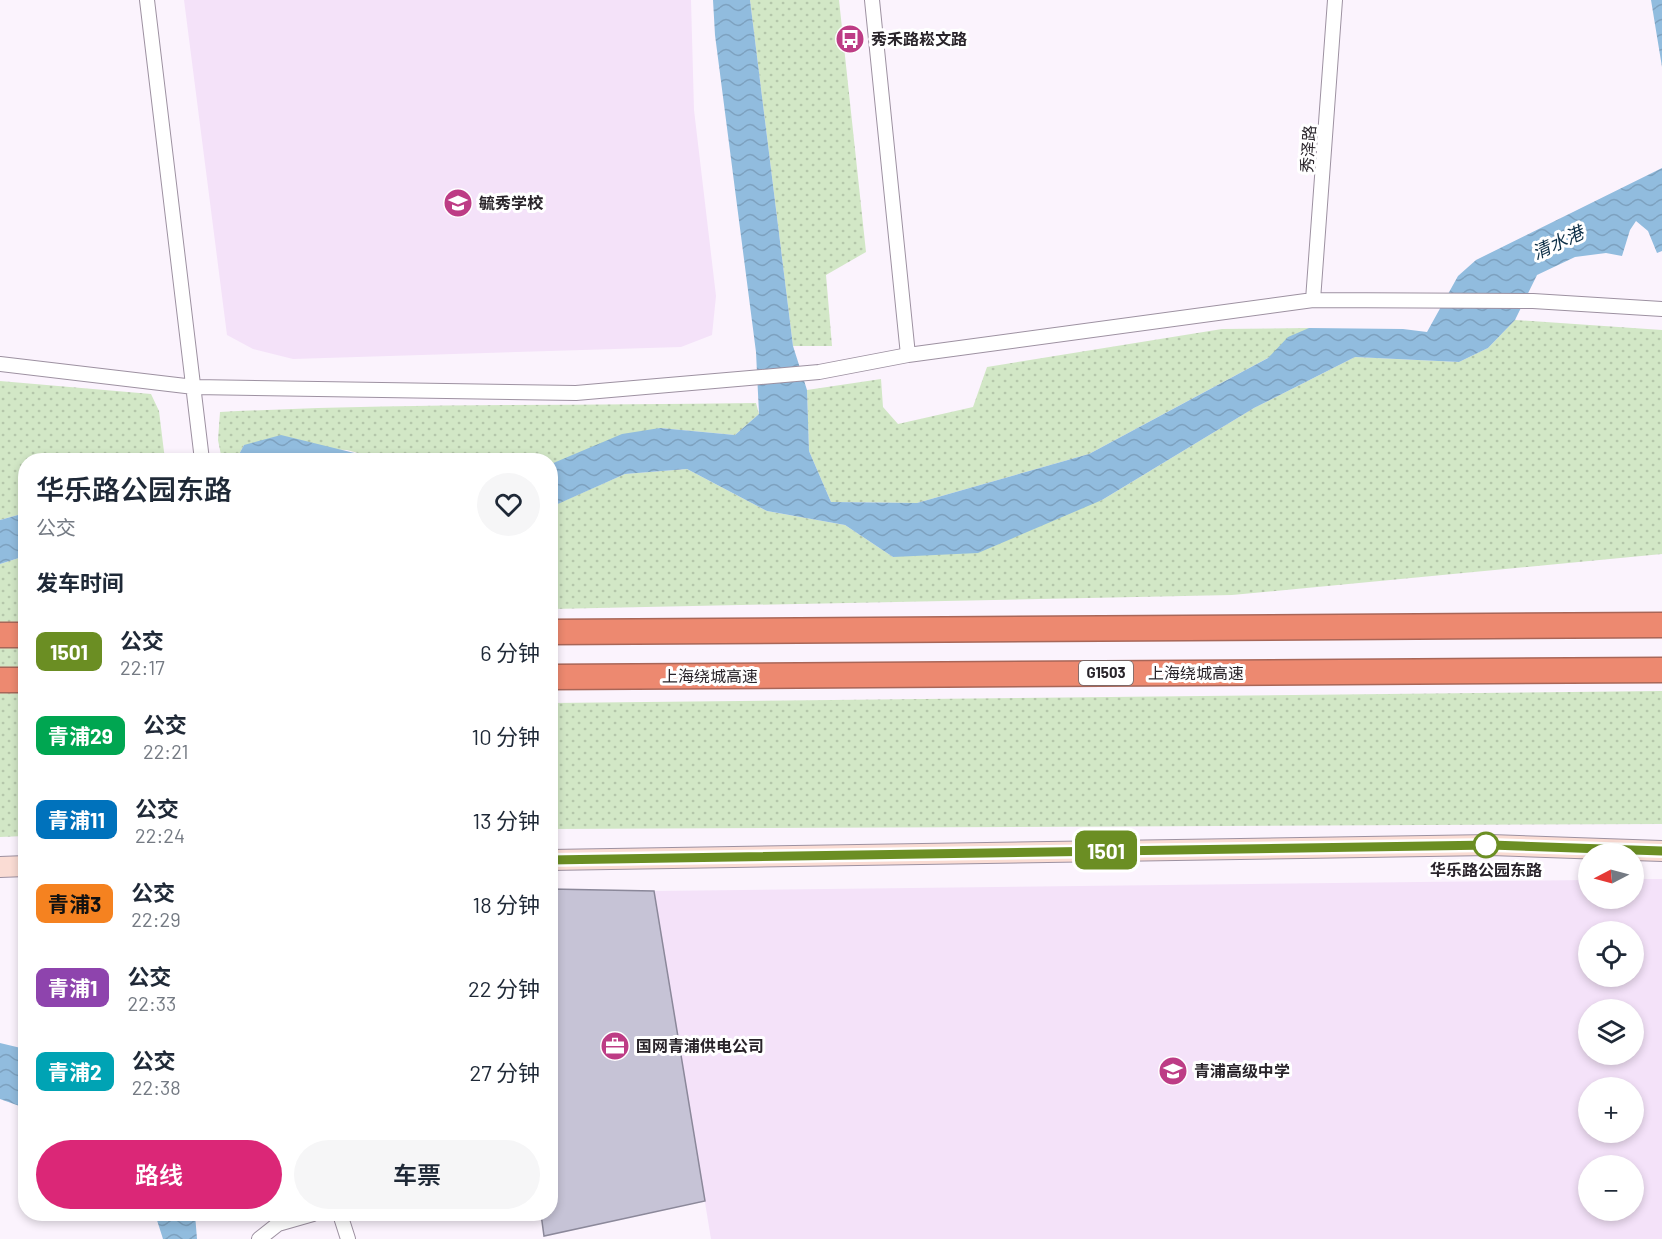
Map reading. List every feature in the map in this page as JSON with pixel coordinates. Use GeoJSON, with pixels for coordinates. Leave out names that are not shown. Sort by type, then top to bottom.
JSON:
{"type":"FeatureCollection","features":[{"type":"Feature","properties":{"kind":"highway"},"geometry":{"type":"LineString","coordinates":[[558,632],[1662,626]]}},
{"type":"Feature","properties":{"kind":"highway"},"geometry":{"type":"LineString","coordinates":[[0,635],[18,635]]}},
{"type":"Feature","properties":{"kind":"highway","name":"上海绕城高速"},"geometry":{"type":"LineString","coordinates":[[558,676],[1662,670]]}},
{"type":"Feature","properties":{"kind":"highway"},"geometry":{"type":"LineString","coordinates":[[0,680],[18,680]]}},
{"type":"Feature","properties":{"kind":"street"},"geometry":{"type":"LineString","coordinates":[[147,0],[201,453]]}},
{"type":"Feature","properties":{"kind":"street"},"geometry":{"type":"LineString","coordinates":[[872,0],[908,355]]}},
{"type":"Feature","properties":{"kind":"street","name":"秀泽路"},"geometry":{"type":"LineString","coordinates":[[1314,300],[1335,0]]}},
{"type":"Feature","properties":{"kind":"street"},"geometry":{"type":"LineString","coordinates":[[0,364],[194,387],[576,393],[819,372],[908,355],[1314,300],[1533,301],[1662,309]]}},
{"type":"Feature","properties":{"kind":"street"},"geometry":{"type":"LineString","coordinates":[[558,860],[1491,845],[1662,851]]}},
{"type":"Feature","properties":{"kind":"street"},"geometry":{"type":"LineString","coordinates":[[0,867],[18,866]]}},
{"type":"Feature","properties":{"kind":"street"},"geometry":{"type":"LineString","coordinates":[[259,1239],[278,1224],[288,1221]]}},
{"type":"Feature","properties":{"kind":"street"},"geometry":{"type":"LineString","coordinates":[[342,1221],[348,1239]]}},
{"type":"Feature","properties":{"kind":"shaded area","name":"毓秀学校"},"geometry":{"type":"Polygon","coordinates":[[[184,0],[691,0],[694,110],[716,296],[712,335],[681,347],[293,359],[253,349],[227,335],[184,0]]]}},
{"type":"Feature","properties":{"kind":"shaded area","name":"青浦高级中学"},"geometry":{"type":"Polygon","coordinates":[[[1644,879],[1662,879],[1662,1239],[711,1239],[654,891],[1578,880],[1578,909],[1644,909],[1644,879]]]}},
{"type":"Feature","properties":{"kind":"green space"},"geometry":{"type":"Polygon","coordinates":[[[750,0],[839,0],[866,252],[826,275],[832,346],[793,346],[750,0]]]}},
{"type":"Feature","properties":{"kind":"green space"},"geometry":{"type":"Polygon","coordinates":[[[1515,320],[1662,330],[1662,554],[1232,595],[558,609],[558,503],[625,474],[687,469],[767,511],[845,525],[893,557],[1102,500],[1254,408],[1355,357],[1459,362],[1488,348],[1515,320]]]}},
{"type":"Feature","properties":{"kind":"green space"},"geometry":{"type":"Polygon","coordinates":[[[1309,328],[1305,338],[1089,454],[917,503],[831,502],[809,451],[807,390],[881,379],[883,407],[898,424],[973,407],[987,367],[1222,329],[1309,328]]]}},
{"type":"Feature","properties":{"kind":"green space"},"geometry":{"type":"Polygon","coordinates":[[[0,381],[151,394],[159,411],[164,453],[18,453],[18,515],[0,520],[0,381]]]}},
{"type":"Feature","properties":{"kind":"green space"},"geometry":{"type":"Polygon","coordinates":[[[756,403],[759,414],[735,435],[660,428],[558,462],[558,453],[358,453],[347,450],[244,445],[240,453],[221,453],[218,440],[220,412],[421,406],[756,403]]]}},
{"type":"Feature","properties":{"kind":"green space"},"geometry":{"type":"Polygon","coordinates":[[[18,558],[18,836],[0,837],[0,564],[18,558]]]}},
{"type":"Feature","properties":{"kind":"green space"},"geometry":{"type":"Polygon","coordinates":[[[1662,691],[1662,824],[558,829],[558,703],[1662,691]]]}},
{"type":"Feature","properties":{"kind":"water","name":"清水港"},"geometry":{"type":"Polygon","coordinates":[[[713,0],[750,0],[793,346],[807,390],[809,451],[831,502],[917,503],[1089,454],[1268,358],[1288,337],[1309,328],[1403,329],[1427,332],[1458,276],[1476,260],[1662,168],[1662,251],[1657,253],[1648,231],[1636,221],[1630,230],[1622,256],[1606,253],[1575,257],[1537,275],[1515,320],[1488,348],[1459,362],[1355,357],[1254,408],[1102,500],[978,553],[893,557],[845,525],[767,511],[687,469],[625,474],[558,504],[558,461],[622,434],[660,428],[735,435],[759,414],[756,352],[715,35],[713,0]]]}},
{"type":"Feature","properties":{"kind":"water"},"geometry":{"type":"Polygon","coordinates":[[[1651,0],[1662,0],[1662,67],[1651,0]]]}},
{"type":"Feature","properties":{"kind":"water"},"geometry":{"type":"Polygon","coordinates":[[[281,435],[354,453],[240,453],[244,445],[281,435]]]}},
{"type":"Feature","properties":{"kind":"water"},"geometry":{"type":"Polygon","coordinates":[[[18,515],[18,558],[0,564],[0,520],[18,515]]]}},
{"type":"Feature","properties":{"kind":"water"},"geometry":{"type":"Polygon","coordinates":[[[0,1043],[18,1047],[18,1105],[0,1099],[0,1043]]]}},
{"type":"Feature","properties":{"kind":"water"},"geometry":{"type":"Polygon","coordinates":[[[157,1221],[196,1221],[197,1239],[163,1239],[157,1221]]]}},
{"type":"Feature","properties":{"kind":"building","name":"国网青浦供电公司"},"geometry":{"type":"Polygon","coordinates":[[[558,889],[654,891],[705,1201],[544,1236],[542,1221],[558,1221],[558,889]]]}},
{"type":"Feature","properties":{"kind":"bus line","name":"1501"},"geometry":{"type":"LineString","coordinates":[[558,860],[1491,845],[1662,851]]}},
{"type":"Feature","properties":{"kind":"place","name":"秀禾路崧文路"},"geometry":{"type":"Point","coordinates":[850,39]}},
{"type":"Feature","properties":{"kind":"place","name":"毓秀学校"},"geometry":{"type":"Point","coordinates":[458,203]}},
{"type":"Feature","properties":{"kind":"place","name":"华乐路公园东路"},"geometry":{"type":"Point","coordinates":[1486,845]}},
{"type":"Feature","properties":{"kind":"place","name":"国网青浦供电公司"},"geometry":{"type":"Point","coordinates":[615,1046]}},
{"type":"Feature","properties":{"kind":"place","name":"青浦高级中学"},"geometry":{"type":"Point","coordinates":[1173,1071]}}]}
